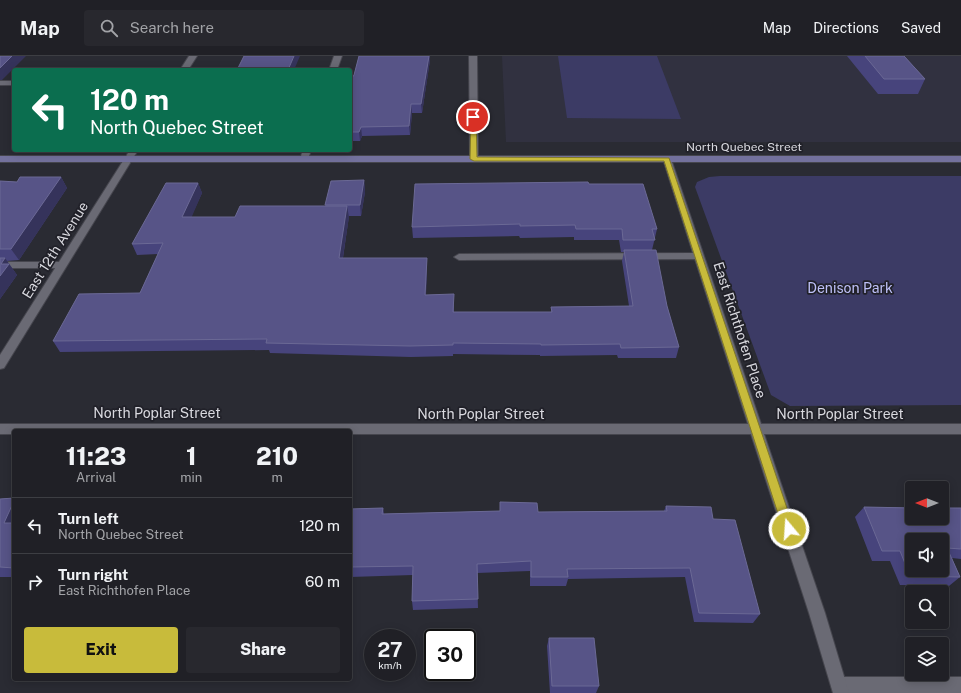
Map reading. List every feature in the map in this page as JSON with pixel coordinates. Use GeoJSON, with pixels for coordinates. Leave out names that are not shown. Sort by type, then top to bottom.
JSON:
{"type":"FeatureCollection","features":[{"type":"Feature","properties":{"kind":"main road","name":"North Quebec Street"},"geometry":{"type":"LineString","coordinates":[[0,159],[961,159]]}},
{"type":"Feature","properties":{"kind":"street"},"geometry":{"type":"LineString","coordinates":[[185,68],[193,56]]}},
{"type":"Feature","properties":{"kind":"street"},"geometry":{"type":"LineString","coordinates":[[334,68],[338,56]]}},
{"type":"Feature","properties":{"kind":"street"},"geometry":{"type":"LineString","coordinates":[[473,56],[474,159]]}},
{"type":"Feature","properties":{"kind":"street"},"geometry":{"type":"LineString","coordinates":[[0,83],[12,83]]}},
{"type":"Feature","properties":{"kind":"street","name":"East 12th Avenue"},"geometry":{"type":"LineString","coordinates":[[0,365],[133,152]]}},
{"type":"Feature","properties":{"kind":"street"},"geometry":{"type":"LineString","coordinates":[[304,159],[306,152]]}},
{"type":"Feature","properties":{"kind":"street","name":"East Richthofen Place"},"geometry":{"type":"LineString","coordinates":[[667,159],[700,256],[840,689]]}},
{"type":"Feature","properties":{"kind":"street"},"geometry":{"type":"LineString","coordinates":[[459,257],[700,256]]}},
{"type":"Feature","properties":{"kind":"street"},"geometry":{"type":"LineString","coordinates":[[0,265],[62,265]]}},
{"type":"Feature","properties":{"kind":"street","name":"North Poplar Street"},"geometry":{"type":"LineString","coordinates":[[0,429],[12,429]]}},
{"type":"Feature","properties":{"kind":"street","name":"North Poplar Street"},"geometry":{"type":"LineString","coordinates":[[352,429],[961,429]]}},
{"type":"Feature","properties":{"kind":"street"},"geometry":{"type":"LineString","coordinates":[[840,689],[961,685]]}},
{"type":"Feature","properties":{"kind":"shaded area"},"geometry":{"type":"Polygon","coordinates":[[[502,56],[961,56],[961,142],[506,142],[502,56]]]}},
{"type":"Feature","properties":{"kind":"green space"},"geometry":{"type":"Polygon","coordinates":[[[558,56],[657,56],[681,119],[567,118],[558,56]]]}},
{"type":"Feature","properties":{"kind":"green space","name":"Denison Park"},"geometry":{"type":"Polygon","coordinates":[[[961,176],[961,405],[790,406],[771,395],[695,187],[697,182],[709,177],[961,176]]]}},
{"type":"Feature","properties":{"kind":"building"},"geometry":{"type":"Polygon","coordinates":[[[0,56],[12,56],[0,68],[0,56]]]}},
{"type":"Feature","properties":{"kind":"building"},"geometry":{"type":"Polygon","coordinates":[[[244,56],[294,56],[289,68],[238,68],[244,56]]]}},
{"type":"Feature","properties":{"kind":"building"},"geometry":{"type":"Polygon","coordinates":[[[359,56],[429,56],[421,104],[411,104],[409,126],[361,127],[359,132],[352,132],[352,78],[359,56]]]}},
{"type":"Feature","properties":{"kind":"building"},"geometry":{"type":"Polygon","coordinates":[[[865,56],[904,56],[925,79],[884,79],[865,56]]]}},
{"type":"Feature","properties":{"kind":"building"},"geometry":{"type":"Polygon","coordinates":[[[20,177],[61,177],[11,249],[0,249],[0,181],[17,182],[20,177]]]}},
{"type":"Feature","properties":{"kind":"building"},"geometry":{"type":"Polygon","coordinates":[[[364,180],[360,205],[325,205],[331,181],[364,180]]]}},
{"type":"Feature","properties":{"kind":"building"},"geometry":{"type":"Polygon","coordinates":[[[588,182],[589,184],[643,184],[657,229],[652,229],[655,240],[623,240],[622,229],[576,229],[575,225],[520,226],[520,224],[412,227],[415,184],[588,182]]]}},
{"type":"Feature","properties":{"kind":"building"},"geometry":{"type":"Polygon","coordinates":[[[166,183],[198,183],[182,217],[235,217],[240,206],[347,206],[339,258],[427,258],[425,295],[454,294],[453,312],[552,312],[551,307],[633,306],[624,250],[656,250],[667,306],[679,347],[621,348],[620,344],[541,345],[453,343],[453,345],[410,346],[266,343],[267,339],[53,341],[79,294],[140,293],[163,243],[132,244],[166,183]]]}},
{"type":"Feature","properties":{"kind":"building"},"geometry":{"type":"Polygon","coordinates":[[[0,258],[5,258],[1,264],[9,264],[0,276],[0,258]]]}},
{"type":"Feature","properties":{"kind":"building"},"geometry":{"type":"Polygon","coordinates":[[[12,498],[12,505],[4,523],[12,523],[12,568],[0,567],[0,499],[12,498]]]}},
{"type":"Feature","properties":{"kind":"building"},"geometry":{"type":"Polygon","coordinates":[[[500,502],[537,503],[538,512],[667,511],[666,506],[711,507],[713,519],[735,520],[760,614],[699,613],[690,568],[567,569],[568,577],[531,577],[531,561],[477,564],[478,599],[412,601],[413,566],[352,567],[352,509],[383,508],[382,514],[500,511],[500,502]]]}},
{"type":"Feature","properties":{"kind":"building"},"geometry":{"type":"Polygon","coordinates":[[[864,507],[905,508],[905,525],[949,525],[949,508],[961,508],[961,549],[949,548],[949,533],[905,533],[905,564],[900,551],[882,551],[864,507]]]}},
{"type":"Feature","properties":{"kind":"building"},"geometry":{"type":"Polygon","coordinates":[[[949,552],[960,577],[949,577],[949,552]]]}},
{"type":"Feature","properties":{"kind":"building"},"geometry":{"type":"Polygon","coordinates":[[[549,638],[594,638],[599,686],[552,686],[549,638]]]}},
{"type":"Feature","properties":{"kind":"route"},"geometry":{"type":"LineString","coordinates":[[473,117],[474,159],[667,159],[789,529]]}}]}
